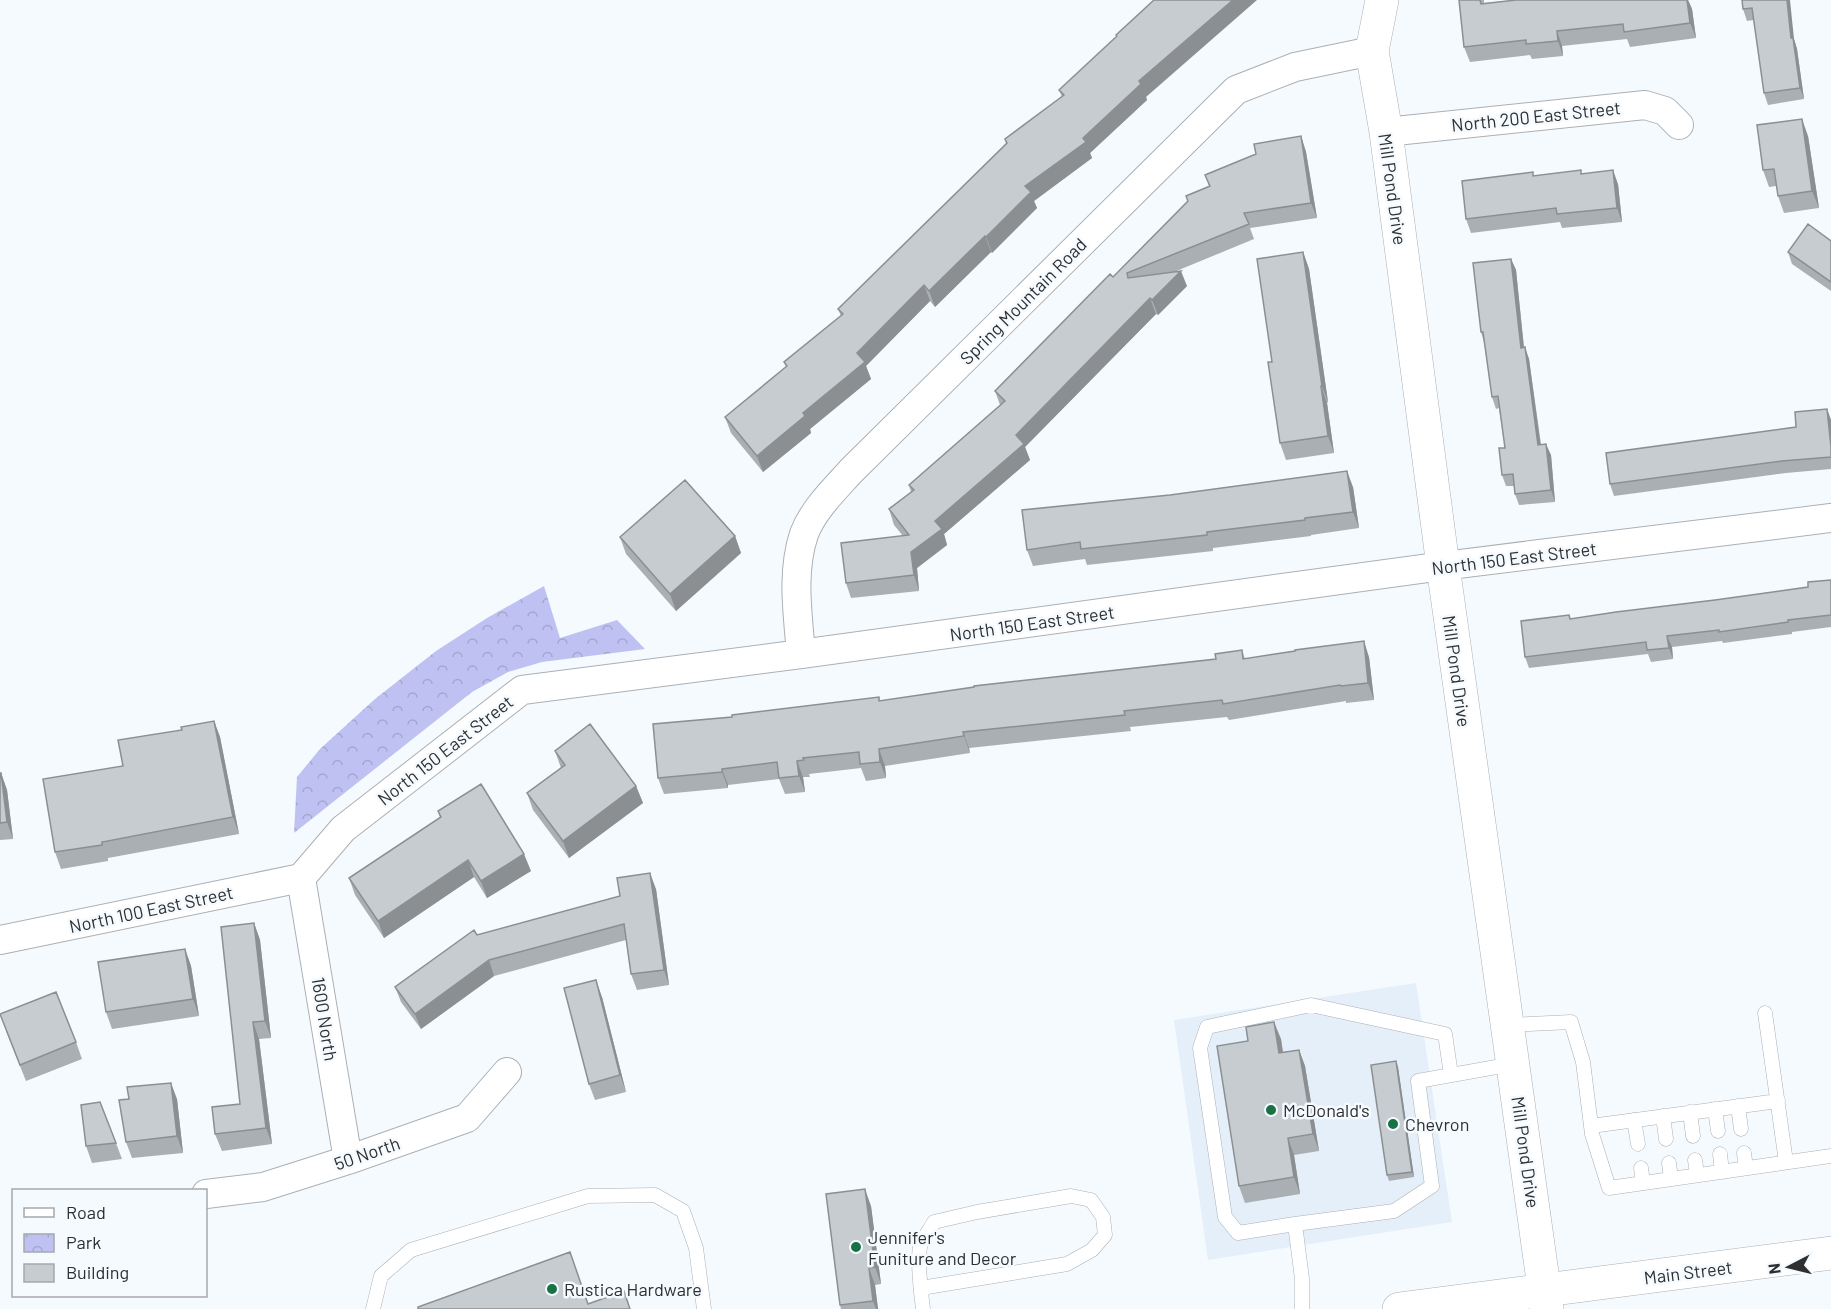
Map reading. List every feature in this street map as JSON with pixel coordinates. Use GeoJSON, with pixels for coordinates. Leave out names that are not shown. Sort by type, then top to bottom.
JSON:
{"type":"FeatureCollection","features":[{"type":"Feature","properties":{"kind":"main road"},"geometry":{"type":"LineString","coordinates":[[1372,51],[1382,0]]}},
{"type":"Feature","properties":{"kind":"main road","name":"Mill Pond Drive"},"geometry":{"type":"LineString","coordinates":[[1372,51],[1386,132],[1443,566],[1546,1300]]}},
{"type":"Feature","properties":{"kind":"main road","name":"Main Street"},"geometry":{"type":"LineString","coordinates":[[1399,1309],[1546,1300],[1831,1253]]}},
{"type":"Feature","properties":{"kind":"street","name":"Spring Mountain Road"},"geometry":{"type":"LineString","coordinates":[[801,654],[796,592],[797,563],[805,533],[820,507],[851,471],[1236,90],[1295,67],[1372,51]]}},
{"type":"Feature","properties":{"kind":"street","name":"North 200 East Street"},"geometry":{"type":"LineString","coordinates":[[1386,132],[1645,105],[1665,111],[1679,124]]}},
{"type":"Feature","properties":{"kind":"street","name":"North 150 East Street"},"geometry":{"type":"LineString","coordinates":[[302,878],[342,829],[522,690],[1443,566],[1831,518]]}},
{"type":"Feature","properties":{"kind":"street","name":"North 100 East Street"},"geometry":{"type":"LineString","coordinates":[[0,940],[302,878]]}},
{"type":"Feature","properties":{"kind":"street","name":"1600 North"},"geometry":{"type":"LineString","coordinates":[[302,878],[348,1160]]}},
{"type":"Feature","properties":{"kind":"street","name":"50 North"},"geometry":{"type":"LineString","coordinates":[[207,1194],[263,1187],[467,1118],[507,1072]]}},
{"type":"Feature","properties":{"kind":"lane"},"geometry":{"type":"LineString","coordinates":[[1451,1075],[1445,1034],[1311,1005],[1207,1027],[1200,1048],[1225,1217],[1238,1233],[1394,1211],[1432,1186],[1418,1081],[1513,1064]]}},
{"type":"Feature","properties":{"kind":"lane"},"geometry":{"type":"LineString","coordinates":[[1765,1013],[1786,1162]]}},
{"type":"Feature","properties":{"kind":"lane"},"geometry":{"type":"LineString","coordinates":[[1508,1025],[1571,1022],[1583,1062],[1592,1134],[1610,1188],[1831,1156]]}},
{"type":"Feature","properties":{"kind":"lane"},"geometry":{"type":"LineString","coordinates":[[1591,1126],[1778,1101]]}},
{"type":"Feature","properties":{"kind":"lane"},"geometry":{"type":"LineString","coordinates":[[1738,1106],[1741,1129]]}},
{"type":"Feature","properties":{"kind":"lane"},"geometry":{"type":"LineString","coordinates":[[1715,1109],[1718,1131]]}},
{"type":"Feature","properties":{"kind":"lane"},"geometry":{"type":"LineString","coordinates":[[1690,1112],[1693,1136]]}},
{"type":"Feature","properties":{"kind":"lane"},"geometry":{"type":"LineString","coordinates":[[1663,1116],[1666,1139]]}},
{"type":"Feature","properties":{"kind":"lane"},"geometry":{"type":"LineString","coordinates":[[1634,1120],[1638,1144]]}},
{"type":"Feature","properties":{"kind":"lane"},"geometry":{"type":"LineString","coordinates":[[1744,1153],[1746,1168]]}},
{"type":"Feature","properties":{"kind":"lane"},"geometry":{"type":"LineString","coordinates":[[1720,1154],[1722,1172]]}},
{"type":"Feature","properties":{"kind":"lane"},"geometry":{"type":"LineString","coordinates":[[1695,1160],[1697,1175]]}},
{"type":"Feature","properties":{"kind":"lane"},"geometry":{"type":"LineString","coordinates":[[1669,1163],[1671,1179]]}},
{"type":"Feature","properties":{"kind":"lane"},"geometry":{"type":"LineString","coordinates":[[1641,1168],[1643,1183]]}},
{"type":"Feature","properties":{"kind":"lane"},"geometry":{"type":"LineString","coordinates":[[373,1309],[381,1276],[411,1250],[588,1196],[655,1195],[683,1211],[696,1248],[704,1309]]}},
{"type":"Feature","properties":{"kind":"lane"},"geometry":{"type":"LineString","coordinates":[[921,1288],[1067,1264],[1092,1250],[1105,1235],[1103,1217],[1091,1200],[1071,1196],[977,1212],[934,1222],[920,1247],[921,1288],[923,1309]]}},
{"type":"Feature","properties":{"kind":"lane"},"geometry":{"type":"LineString","coordinates":[[1295,1224],[1302,1279],[1302,1309]]}},
{"type":"Feature","properties":{"kind":"shaded area"},"geometry":{"type":"Polygon","coordinates":[[[1416,983],[1452,1222],[1208,1260],[1174,1020],[1416,983]]]}},
{"type":"Feature","properties":{"kind":"green space"},"geometry":{"type":"Polygon","coordinates":[[[544,586],[560,638],[617,620],[645,649],[542,662],[508,672],[472,692],[294,833],[297,777],[320,749],[375,699],[436,651],[487,618],[544,586]]]}},
{"type":"Feature","properties":{"kind":"building"},"geometry":{"type":"Polygon","coordinates":[[[1154,0],[1233,0],[1139,81],[1141,84],[1083,138],[1086,142],[1025,186],[1031,192],[986,237],[929,291],[924,285],[857,353],[865,362],[803,413],[805,416],[757,456],[725,417],[787,366],[784,362],[843,314],[838,309],[1007,143],[1005,139],[1064,95],[1059,90],[1154,0]]]}},
{"type":"Feature","properties":{"kind":"building"},"geometry":{"type":"Polygon","coordinates":[[[1459,0],[1480,0],[1481,4],[1516,0],[1687,0],[1690,23],[1624,32],[1623,24],[1557,31],[1558,41],[1526,44],[1526,40],[1464,47],[1459,0]]]}},
{"type":"Feature","properties":{"kind":"building"},"geometry":{"type":"Polygon","coordinates":[[[1742,0],[1787,0],[1800,88],[1764,93],[1752,8],[1743,9],[1742,0]]]}},
{"type":"Feature","properties":{"kind":"building"},"geometry":{"type":"Polygon","coordinates":[[[1802,119],[1812,191],[1778,196],[1774,169],[1763,170],[1757,125],[1802,119]]]}},
{"type":"Feature","properties":{"kind":"building"},"geometry":{"type":"Polygon","coordinates":[[[1301,136],[1311,203],[1244,213],[1249,224],[1127,273],[1128,278],[1181,271],[1152,300],[1150,298],[1016,435],[1024,444],[935,521],[942,529],[911,552],[914,575],[846,583],[841,543],[909,535],[889,509],[914,490],[909,485],[1005,401],[995,391],[1110,274],[1113,277],[1188,201],[1186,196],[1210,186],[1205,175],[1256,154],[1254,144],[1301,136]]]}},
{"type":"Feature","properties":{"kind":"building"},"geometry":{"type":"Polygon","coordinates":[[[1581,170],[1581,174],[1613,170],[1617,208],[1557,214],[1556,208],[1466,219],[1462,181],[1533,172],[1533,176],[1581,170]]]}},
{"type":"Feature","properties":{"kind":"building"},"geometry":{"type":"Polygon","coordinates":[[[1808,224],[1831,241],[1831,282],[1788,252],[1808,224]]]}},
{"type":"Feature","properties":{"kind":"building"},"geometry":{"type":"Polygon","coordinates":[[[1303,252],[1328,436],[1280,443],[1268,362],[1272,362],[1257,259],[1303,252]]]}},
{"type":"Feature","properties":{"kind":"building"},"geometry":{"type":"Polygon","coordinates":[[[1511,259],[1521,348],[1525,347],[1538,445],[1546,444],[1551,490],[1515,494],[1513,474],[1502,475],[1499,448],[1505,448],[1498,396],[1492,397],[1473,263],[1511,259]]]}},
{"type":"Feature","properties":{"kind":"building"},"geometry":{"type":"Polygon","coordinates":[[[1827,409],[1831,457],[1782,461],[1610,484],[1606,453],[1796,427],[1795,412],[1827,409]]]}},
{"type":"Feature","properties":{"kind":"building"},"geometry":{"type":"Polygon","coordinates":[[[1347,471],[1353,512],[1207,532],[1207,535],[1081,549],[1080,542],[1027,550],[1022,510],[1170,495],[1347,471]]]}},
{"type":"Feature","properties":{"kind":"building"},"geometry":{"type":"Polygon","coordinates":[[[685,480],[735,536],[670,594],[620,537],[685,480]]]}},
{"type":"Feature","properties":{"kind":"building"},"geometry":{"type":"Polygon","coordinates":[[[1831,580],[1831,615],[1719,632],[1719,630],[1667,636],[1669,648],[1647,650],[1646,642],[1525,657],[1521,621],[1569,615],[1570,619],[1715,600],[1808,587],[1808,582],[1831,580]]]}},
{"type":"Feature","properties":{"kind":"building"},"geometry":{"type":"Polygon","coordinates":[[[1364,641],[1368,683],[1340,685],[1223,704],[1222,700],[1124,711],[1125,715],[963,732],[964,736],[879,749],[880,762],[860,764],[859,752],[803,758],[804,760],[797,761],[799,776],[779,778],[777,762],[722,769],[722,772],[658,778],[653,724],[732,717],[732,715],[879,697],[879,701],[974,686],[1216,659],[1215,654],[1242,650],[1243,659],[1364,641]]]}},
{"type":"Feature","properties":{"kind":"building"},"geometry":{"type":"Polygon","coordinates":[[[214,721],[233,817],[102,842],[102,845],[55,852],[43,779],[123,766],[118,740],[182,730],[181,727],[214,721]]]}},
{"type":"Feature","properties":{"kind":"building"},"geometry":{"type":"Polygon","coordinates":[[[590,724],[636,786],[563,841],[527,793],[565,765],[555,751],[590,724]]]}},
{"type":"Feature","properties":{"kind":"building"},"geometry":{"type":"Polygon","coordinates":[[[0,773],[7,822],[0,823],[0,773]]]}},
{"type":"Feature","properties":{"kind":"building"},"geometry":{"type":"Polygon","coordinates":[[[481,784],[524,854],[481,881],[468,860],[378,921],[349,878],[441,817],[438,811],[481,784]]]}},
{"type":"Feature","properties":{"kind":"building"},"geometry":{"type":"Polygon","coordinates":[[[650,873],[664,970],[631,974],[624,924],[489,960],[415,1014],[395,987],[474,930],[477,935],[620,896],[617,878],[650,873]]]}},
{"type":"Feature","properties":{"kind":"building"},"geometry":{"type":"Polygon","coordinates":[[[254,923],[265,1021],[253,1022],[266,1128],[215,1134],[212,1107],[240,1104],[221,927],[254,923]]]}},
{"type":"Feature","properties":{"kind":"building"},"geometry":{"type":"Polygon","coordinates":[[[185,949],[193,999],[106,1012],[98,962],[185,949]]]}},
{"type":"Feature","properties":{"kind":"building"},"geometry":{"type":"Polygon","coordinates":[[[596,980],[620,1075],[589,1084],[564,988],[596,980]]]}},
{"type":"Feature","properties":{"kind":"building"},"geometry":{"type":"Polygon","coordinates":[[[56,992],[76,1042],[20,1065],[0,1014],[56,992]]]}},
{"type":"Feature","properties":{"kind":"building","name":"McDonald's"},"geometry":{"type":"Polygon","coordinates":[[[1274,1022],[1279,1053],[1299,1050],[1313,1134],[1288,1138],[1294,1177],[1239,1186],[1217,1046],[1248,1041],[1246,1027],[1274,1022]]]}},
{"type":"Feature","properties":{"kind":"building","name":"Chevron"},"geometry":{"type":"Polygon","coordinates":[[[1396,1061],[1412,1172],[1387,1175],[1371,1065],[1396,1061]]]}},
{"type":"Feature","properties":{"kind":"building"},"geometry":{"type":"Polygon","coordinates":[[[171,1083],[177,1136],[126,1142],[119,1100],[129,1099],[127,1087],[171,1083]]]}},
{"type":"Feature","properties":{"kind":"building"},"geometry":{"type":"Polygon","coordinates":[[[100,1102],[116,1143],[86,1146],[81,1105],[100,1102]]]}},
{"type":"Feature","properties":{"kind":"building","name":"Jennifer's Funiture and Decor"},"geometry":{"type":"Polygon","coordinates":[[[865,1189],[875,1267],[869,1268],[873,1301],[840,1305],[826,1194],[865,1189]]]}},
{"type":"Feature","properties":{"kind":"building"},"geometry":{"type":"Polygon","coordinates":[[[570,1252],[588,1304],[624,1291],[630,1309],[418,1309],[418,1307],[570,1252]]]}},
{"type":"Feature","properties":{"kind":"place","name":"McDonald's"},"geometry":{"type":"Point","coordinates":[1271,1110]}},
{"type":"Feature","properties":{"kind":"place","name":"Chevron"},"geometry":{"type":"Point","coordinates":[1393,1124]}},
{"type":"Feature","properties":{"kind":"place","name":"Jennifer's Funiture and Decor"},"geometry":{"type":"Point","coordinates":[856,1247]}},
{"type":"Feature","properties":{"kind":"place","name":"Rustica Hardware"},"geometry":{"type":"Point","coordinates":[552,1289]}}]}
